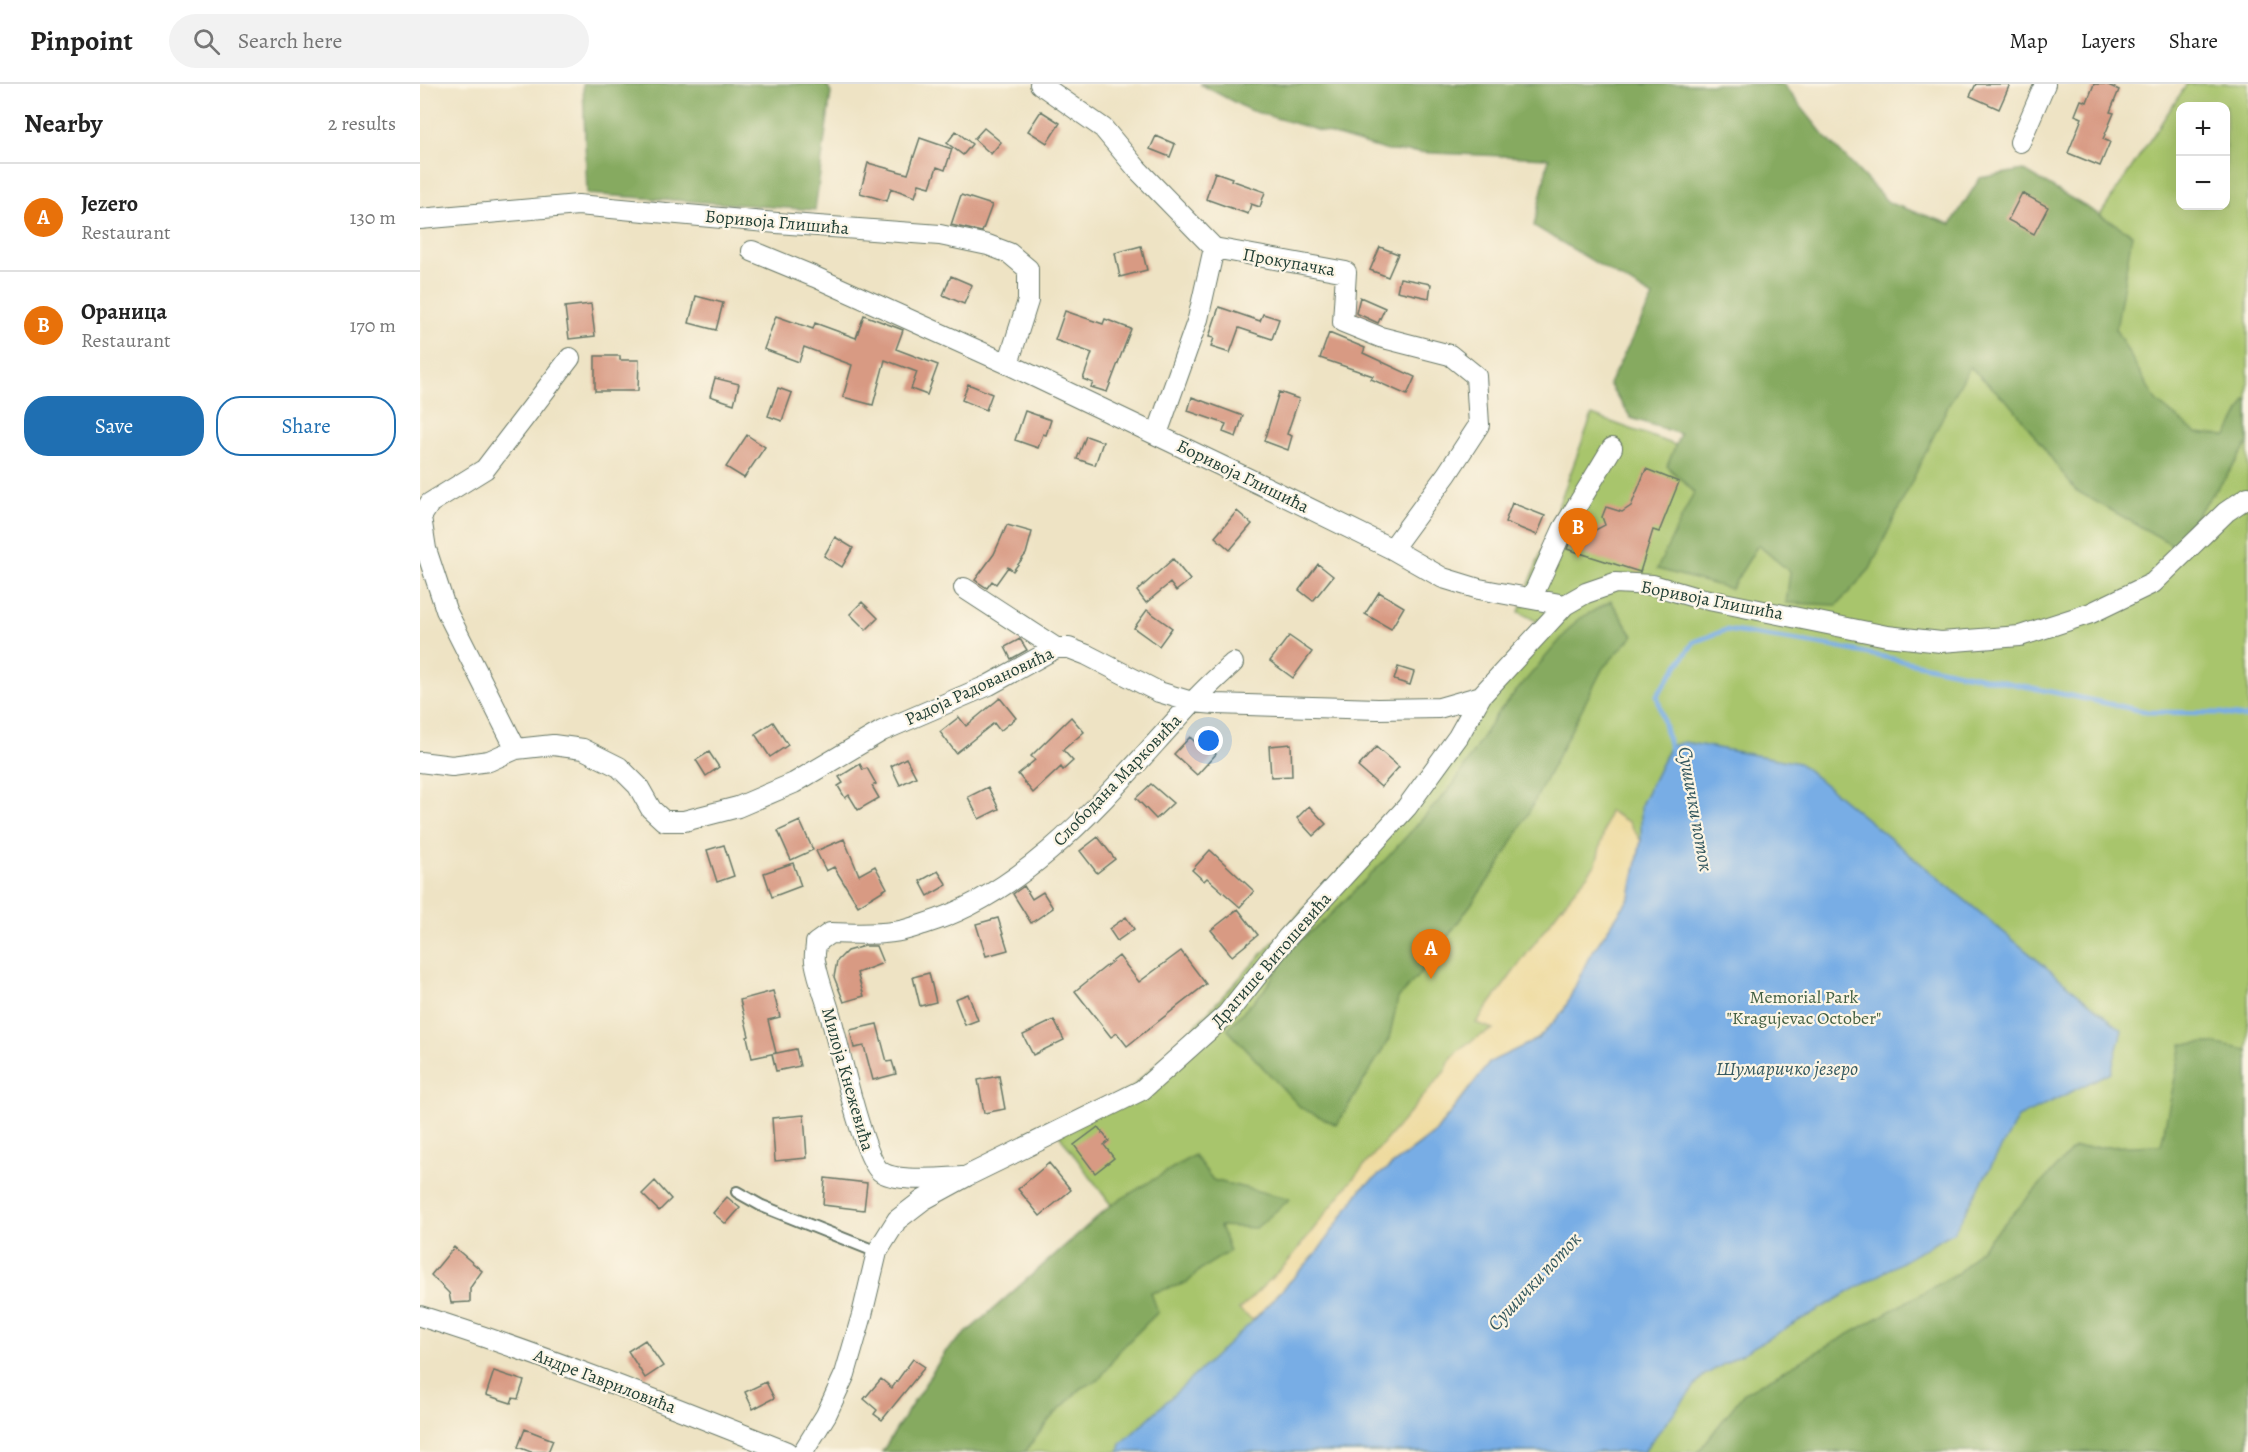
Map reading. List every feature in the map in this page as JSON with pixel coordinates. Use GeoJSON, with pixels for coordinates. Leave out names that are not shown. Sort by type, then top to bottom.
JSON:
{"type":"FeatureCollection","features":[{"type":"Feature","properties":{"kind":"street"},"geometry":{"type":"LineString","coordinates":[[1040,84],[1103,128],[1138,170],[1214,248],[1198,319],[1157,434]]}},
{"type":"Feature","properties":{"kind":"street"},"geometry":{"type":"LineString","coordinates":[[2020,142],[2045,84]]}},
{"type":"Feature","properties":{"kind":"street","name":"Боривоја Глишића"},"geometry":{"type":"LineString","coordinates":[[420,219],[578,205],[940,235],[988,245],[1009,253],[1028,269],[1028,301],[1008,364]]}},
{"type":"Feature","properties":{"kind":"street","name":"Прокупачка"},"geometry":{"type":"LineString","coordinates":[[1214,248],[1347,272],[1343,322],[1380,337],[1450,355],[1476,376],[1479,425],[1447,474],[1392,549]]}},
{"type":"Feature","properties":{"kind":"street","name":"Боривоја Глишића"},"geometry":{"type":"LineString","coordinates":[[752,251],[1008,364],[1157,434],[1392,549],[1443,578],[1479,589],[1532,597],[1565,605],[1586,593],[1615,583],[1653,585],[1694,597],[1887,636],[1941,642],[2020,636],[2091,613],[2152,583],[2226,512],[2248,497]]}},
{"type":"Feature","properties":{"kind":"street"},"geometry":{"type":"LineString","coordinates":[[420,762],[452,766],[489,761],[516,749],[446,610],[426,549],[421,517],[430,503],[485,469],[570,358]]}},
{"type":"Feature","properties":{"kind":"street"},"geometry":{"type":"LineString","coordinates":[[1532,597],[1563,530],[1612,448]]}},
{"type":"Feature","properties":{"kind":"street"},"geometry":{"type":"LineString","coordinates":[[964,588],[1056,648]]}},
{"type":"Feature","properties":{"kind":"street","name":"Драгише Витошевића"},"geometry":{"type":"LineString","coordinates":[[803,1452],[826,1415],[845,1374],[877,1252],[897,1220],[923,1200],[967,1176],[1142,1090],[1227,1014],[1287,938],[1407,807],[1458,737],[1481,696],[1565,605]]}},
{"type":"Feature","properties":{"kind":"street","name":"Радоја Радовановића"},"geometry":{"type":"LineString","coordinates":[[516,749],[553,745],[584,749],[619,767],[638,786],[651,809],[664,821],[684,821],[738,807],[794,783],[882,731],[989,685],[1056,648],[1070,648],[1087,655],[1159,692],[1192,702],[1216,705],[1378,709],[1439,708],[1481,696]]}},
{"type":"Feature","properties":{"kind":"street","name":"Слободана Марковића"},"geometry":{"type":"LineString","coordinates":[[859,934],[895,932],[944,918],[998,890],[1045,854],[1100,802],[1192,702],[1233,663]]}},
{"type":"Feature","properties":{"kind":"street","name":"Милоја Кнежевића"},"geometry":{"type":"LineString","coordinates":[[859,934],[830,933],[816,943],[814,958],[845,1076],[872,1160],[881,1172],[893,1176],[941,1179],[967,1176]]}},
{"type":"Feature","properties":{"kind":"street","name":"Андре Гавриловића"},"geometry":{"type":"LineString","coordinates":[[420,1316],[472,1332],[632,1391],[787,1452]]}},
{"type":"Feature","properties":{"kind":"lane"},"geometry":{"type":"LineString","coordinates":[[737,1192],[762,1206],[877,1252]]}},
{"type":"Feature","properties":{"kind":"green space"},"geometry":{"type":"Polygon","coordinates":[[[583,84],[826,84],[831,93],[815,210],[587,194],[583,84]]]}},
{"type":"Feature","properties":{"kind":"green space"},"geometry":{"type":"Polygon","coordinates":[[[1200,84],[1783,84],[1823,134],[1889,203],[1951,224],[1980,178],[2023,170],[2132,234],[2116,330],[2156,401],[2196,433],[2227,436],[2246,400],[2248,402],[2248,443],[2226,477],[2173,545],[2075,490],[2013,407],[1970,367],[1946,410],[1870,569],[1837,605],[1786,603],[1790,572],[1758,545],[1731,589],[1657,569],[1694,492],[1667,466],[1680,434],[1631,418],[1609,384],[1653,297],[1534,226],[1549,158],[1388,151],[1249,110],[1200,84]]]}},
{"type":"Feature","properties":{"kind":"green space","name":"Memorial Park \"Kragujevac October\""},"geometry":{"type":"Polygon","coordinates":[[[2187,84],[2248,84],[2248,1452],[882,1452],[946,1351],[1111,1205],[1054,1128],[1130,1089],[1179,1043],[1388,819],[1538,622],[1519,612],[1592,415],[1786,485],[2057,280],[2187,84]]]}},
{"type":"Feature","properties":{"kind":"green space"},"geometry":{"type":"Polygon","coordinates":[[[1611,601],[1633,636],[1603,668],[1498,867],[1425,968],[1398,998],[1389,1039],[1337,1125],[1301,1108],[1227,1029],[1264,990],[1293,946],[1325,920],[1386,859],[1453,785],[1496,715],[1577,620],[1611,601]]]}},
{"type":"Feature","properties":{"kind":"green space"},"geometry":{"type":"Polygon","coordinates":[[[2211,1043],[2248,1050],[2248,1452],[1698,1452],[1744,1393],[1958,1273],[2074,1148],[2161,1145],[2182,1044],[2211,1043]]]}},
{"type":"Feature","properties":{"kind":"green space"},"geometry":{"type":"Polygon","coordinates":[[[1194,1155],[1213,1180],[1290,1199],[1256,1228],[1220,1226],[1230,1251],[1201,1269],[1187,1283],[1151,1293],[1158,1312],[1120,1350],[1099,1380],[1081,1388],[1050,1419],[1025,1452],[882,1452],[946,1351],[1111,1205],[1194,1155]]]}},
{"type":"Feature","properties":{"kind":"sand"},"geometry":{"type":"Polygon","coordinates":[[[1609,811],[1629,822],[1641,841],[1630,897],[1589,957],[1563,1012],[1538,1039],[1490,1062],[1435,1132],[1362,1188],[1316,1254],[1253,1320],[1239,1310],[1287,1263],[1351,1181],[1446,1070],[1458,1050],[1493,1029],[1476,1023],[1558,911],[1596,864],[1609,811]]]}},
{"type":"Feature","properties":{"kind":"water","name":"Шумаричко језеро"},"geometry":{"type":"Polygon","coordinates":[[[1684,742],[1799,763],[2122,1030],[2111,1072],[2018,1118],[1954,1232],[1703,1376],[1643,1452],[1119,1452],[1121,1444],[1253,1321],[1316,1254],[1362,1188],[1436,1132],[1490,1062],[1538,1039],[1563,1012],[1589,957],[1630,897],[1641,841],[1641,805],[1670,746],[1684,742]]]}},
{"type":"Feature","properties":{"kind":"building"},"geometry":{"type":"Polygon","coordinates":[[[1976,84],[2010,84],[1999,109],[1970,96],[1976,84]]]}},
{"type":"Feature","properties":{"kind":"building"},"geometry":{"type":"Polygon","coordinates":[[[2094,84],[2106,84],[2119,90],[2110,112],[2114,113],[2103,139],[2110,142],[2100,166],[2068,153],[2082,118],[2075,115],[2081,100],[2087,102],[2094,84]]]}},
{"type":"Feature","properties":{"kind":"building"},"geometry":{"type":"Polygon","coordinates":[[[1041,111],[1060,123],[1047,143],[1028,131],[1041,111]]]}},
{"type":"Feature","properties":{"kind":"building"},"geometry":{"type":"Polygon","coordinates":[[[984,128],[1001,142],[991,154],[974,139],[984,128]]]}},
{"type":"Feature","properties":{"kind":"building"},"geometry":{"type":"Polygon","coordinates":[[[956,131],[972,144],[963,155],[947,143],[956,131]]]}},
{"type":"Feature","properties":{"kind":"building"},"geometry":{"type":"Polygon","coordinates":[[[1156,136],[1175,144],[1170,157],[1150,149],[1156,136]]]}},
{"type":"Feature","properties":{"kind":"building"},"geometry":{"type":"Polygon","coordinates":[[[920,138],[952,149],[945,170],[937,167],[930,187],[919,184],[915,197],[891,188],[887,201],[860,193],[868,163],[908,174],[920,138]]]}},
{"type":"Feature","properties":{"kind":"building"},"geometry":{"type":"Polygon","coordinates":[[[1215,172],[1265,192],[1260,207],[1251,204],[1248,214],[1206,199],[1215,172]]]}},
{"type":"Feature","properties":{"kind":"building"},"geometry":{"type":"Polygon","coordinates":[[[2022,193],[2048,207],[2034,234],[2008,220],[2022,193]]]}},
{"type":"Feature","properties":{"kind":"building"},"geometry":{"type":"Polygon","coordinates":[[[961,195],[992,205],[982,232],[951,225],[961,195]]]}},
{"type":"Feature","properties":{"kind":"building"},"geometry":{"type":"Polygon","coordinates":[[[1141,246],[1147,270],[1120,277],[1115,253],[1141,246]]]}},
{"type":"Feature","properties":{"kind":"building"},"geometry":{"type":"Polygon","coordinates":[[[1380,247],[1398,254],[1388,277],[1370,270],[1380,247]]]}},
{"type":"Feature","properties":{"kind":"building"},"geometry":{"type":"Polygon","coordinates":[[[951,276],[972,285],[964,304],[943,295],[951,276]]]}},
{"type":"Feature","properties":{"kind":"building"},"geometry":{"type":"Polygon","coordinates":[[[1400,278],[1431,284],[1429,298],[1397,291],[1400,278]]]}},
{"type":"Feature","properties":{"kind":"building"},"geometry":{"type":"Polygon","coordinates":[[[696,296],[723,303],[716,330],[689,323],[696,296]]]}},
{"type":"Feature","properties":{"kind":"building"},"geometry":{"type":"Polygon","coordinates":[[[1360,297],[1385,308],[1378,323],[1356,313],[1360,297]]]}},
{"type":"Feature","properties":{"kind":"building"},"geometry":{"type":"Polygon","coordinates":[[[591,304],[595,336],[569,339],[565,307],[591,304]]]}},
{"type":"Feature","properties":{"kind":"building"},"geometry":{"type":"Polygon","coordinates":[[[1219,307],[1260,321],[1263,314],[1279,319],[1272,339],[1239,328],[1230,353],[1211,347],[1214,338],[1209,337],[1219,307]]]}},
{"type":"Feature","properties":{"kind":"building"},"geometry":{"type":"Polygon","coordinates":[[[1065,311],[1103,324],[1105,319],[1131,329],[1107,392],[1091,387],[1093,383],[1083,379],[1092,353],[1055,340],[1065,311]]]}},
{"type":"Feature","properties":{"kind":"building"},"geometry":{"type":"Polygon","coordinates":[[[864,315],[903,330],[896,349],[938,365],[927,395],[911,389],[917,372],[885,360],[873,405],[843,397],[852,365],[804,347],[799,362],[764,349],[776,316],[813,329],[815,323],[856,338],[864,315]]]}},
{"type":"Feature","properties":{"kind":"building"},"geometry":{"type":"Polygon","coordinates":[[[1329,333],[1365,348],[1363,353],[1415,377],[1407,395],[1371,379],[1373,376],[1320,358],[1329,333]]]}},
{"type":"Feature","properties":{"kind":"building"},"geometry":{"type":"Polygon","coordinates":[[[595,356],[620,356],[620,360],[639,360],[638,391],[595,391],[595,356]]]}},
{"type":"Feature","properties":{"kind":"building"},"geometry":{"type":"Polygon","coordinates":[[[715,378],[739,384],[734,404],[710,396],[715,378]]]}},
{"type":"Feature","properties":{"kind":"building"},"geometry":{"type":"Polygon","coordinates":[[[968,384],[992,394],[986,410],[962,400],[968,384]]]}},
{"type":"Feature","properties":{"kind":"building"},"geometry":{"type":"Polygon","coordinates":[[[778,388],[792,393],[782,421],[768,416],[778,388]]]}},
{"type":"Feature","properties":{"kind":"building"},"geometry":{"type":"Polygon","coordinates":[[[1279,392],[1299,399],[1287,434],[1292,436],[1288,450],[1264,441],[1279,392]]]}},
{"type":"Feature","properties":{"kind":"building"},"geometry":{"type":"Polygon","coordinates":[[[1192,397],[1243,416],[1236,437],[1223,432],[1226,424],[1188,411],[1192,397]]]}},
{"type":"Feature","properties":{"kind":"building"},"geometry":{"type":"Polygon","coordinates":[[[1025,411],[1051,420],[1038,448],[1015,440],[1025,411]]]}},
{"type":"Feature","properties":{"kind":"building"},"geometry":{"type":"Polygon","coordinates":[[[747,435],[765,447],[744,478],[726,467],[747,435]]]}},
{"type":"Feature","properties":{"kind":"building"},"geometry":{"type":"Polygon","coordinates":[[[1086,436],[1103,442],[1095,465],[1077,459],[1086,436]]]}},
{"type":"Feature","properties":{"kind":"building"},"geometry":{"type":"Polygon","coordinates":[[[1646,469],[1679,482],[1659,532],[1653,530],[1640,572],[1567,549],[1569,544],[1605,525],[1602,517],[1606,507],[1622,512],[1631,506],[1646,469]]]}},
{"type":"Feature","properties":{"kind":"building"},"geometry":{"type":"Polygon","coordinates":[[[1512,503],[1545,516],[1537,535],[1505,522],[1512,503]]]}},
{"type":"Feature","properties":{"kind":"building"},"geometry":{"type":"Polygon","coordinates":[[[1237,511],[1252,524],[1230,550],[1215,537],[1237,511]]]}},
{"type":"Feature","properties":{"kind":"building"},"geometry":{"type":"Polygon","coordinates":[[[1007,525],[1032,532],[1026,554],[1013,571],[1008,567],[996,584],[992,581],[987,588],[975,580],[994,554],[1007,525]]]}},
{"type":"Feature","properties":{"kind":"building"},"geometry":{"type":"Polygon","coordinates":[[[835,537],[853,548],[842,567],[824,556],[835,537]]]}},
{"type":"Feature","properties":{"kind":"building"},"geometry":{"type":"Polygon","coordinates":[[[1173,559],[1190,580],[1176,591],[1170,583],[1146,603],[1137,591],[1173,559]]]}},
{"type":"Feature","properties":{"kind":"building"},"geometry":{"type":"Polygon","coordinates":[[[1318,564],[1333,576],[1313,601],[1299,590],[1318,564]]]}},
{"type":"Feature","properties":{"kind":"building"},"geometry":{"type":"Polygon","coordinates":[[[1379,592],[1404,607],[1391,629],[1365,614],[1379,592]]]}},
{"type":"Feature","properties":{"kind":"building"},"geometry":{"type":"Polygon","coordinates":[[[862,602],[878,618],[866,630],[850,614],[862,602]]]}},
{"type":"Feature","properties":{"kind":"building"},"geometry":{"type":"Polygon","coordinates":[[[1147,610],[1172,628],[1159,646],[1134,628],[1147,610]]]}},
{"type":"Feature","properties":{"kind":"building"},"geometry":{"type":"Polygon","coordinates":[[[1289,636],[1312,652],[1293,678],[1270,661],[1289,636]]]}},
{"type":"Feature","properties":{"kind":"building"},"geometry":{"type":"Polygon","coordinates":[[[1020,639],[1027,650],[1011,659],[1005,647],[1020,639]]]}},
{"type":"Feature","properties":{"kind":"building"},"geometry":{"type":"Polygon","coordinates":[[[1398,667],[1414,672],[1410,685],[1394,680],[1398,667]]]}},
{"type":"Feature","properties":{"kind":"building"},"geometry":{"type":"Polygon","coordinates":[[[1000,698],[1016,718],[1000,731],[994,723],[956,753],[940,732],[959,717],[966,726],[1000,698]]]}},
{"type":"Feature","properties":{"kind":"building"},"geometry":{"type":"Polygon","coordinates":[[[1071,717],[1084,732],[1063,750],[1073,761],[1063,770],[1061,767],[1033,793],[1018,774],[1035,760],[1031,756],[1071,717]]]}},
{"type":"Feature","properties":{"kind":"building"},"geometry":{"type":"Polygon","coordinates":[[[773,722],[788,745],[770,757],[755,734],[773,722]]]}},
{"type":"Feature","properties":{"kind":"building"},"geometry":{"type":"Polygon","coordinates":[[[1190,737],[1196,743],[1200,739],[1216,754],[1197,775],[1174,754],[1190,737]]]}},
{"type":"Feature","properties":{"kind":"building"},"geometry":{"type":"Polygon","coordinates":[[[1291,744],[1292,776],[1271,777],[1269,746],[1291,744]]]}},
{"type":"Feature","properties":{"kind":"building"},"geometry":{"type":"Polygon","coordinates":[[[1376,747],[1399,767],[1381,787],[1358,767],[1376,747]]]}},
{"type":"Feature","properties":{"kind":"building"},"geometry":{"type":"Polygon","coordinates":[[[709,752],[719,767],[706,776],[696,760],[709,752]]]}},
{"type":"Feature","properties":{"kind":"building"},"geometry":{"type":"Polygon","coordinates":[[[906,758],[916,777],[900,785],[891,766],[906,758]]]}},
{"type":"Feature","properties":{"kind":"building"},"geometry":{"type":"Polygon","coordinates":[[[860,764],[863,770],[867,768],[876,784],[872,786],[879,798],[858,810],[849,795],[845,798],[838,786],[843,783],[839,777],[860,764]]]}},
{"type":"Feature","properties":{"kind":"building"},"geometry":{"type":"Polygon","coordinates":[[[1151,784],[1173,803],[1156,819],[1136,798],[1151,784]]]}},
{"type":"Feature","properties":{"kind":"building"},"geometry":{"type":"Polygon","coordinates":[[[988,787],[999,809],[979,819],[968,797],[988,787]]]}},
{"type":"Feature","properties":{"kind":"building"},"geometry":{"type":"Polygon","coordinates":[[[1309,806],[1326,824],[1313,836],[1297,818],[1309,806]]]}},
{"type":"Feature","properties":{"kind":"building"},"geometry":{"type":"Polygon","coordinates":[[[800,821],[813,850],[791,860],[778,831],[800,821]]]}},
{"type":"Feature","properties":{"kind":"building"},"geometry":{"type":"Polygon","coordinates":[[[1098,837],[1115,859],[1097,873],[1080,851],[1098,837]]]}},
{"type":"Feature","properties":{"kind":"building"},"geometry":{"type":"Polygon","coordinates":[[[844,839],[859,875],[875,866],[887,888],[858,906],[834,867],[826,871],[816,851],[844,839]]]}},
{"type":"Feature","properties":{"kind":"building"},"geometry":{"type":"Polygon","coordinates":[[[724,845],[734,876],[717,882],[707,850],[724,845]]]}},
{"type":"Feature","properties":{"kind":"building"},"geometry":{"type":"Polygon","coordinates":[[[1210,850],[1254,891],[1240,907],[1207,878],[1204,881],[1192,870],[1210,850]]]}},
{"type":"Feature","properties":{"kind":"building"},"geometry":{"type":"Polygon","coordinates":[[[793,863],[801,886],[772,897],[764,873],[793,863]]]}},
{"type":"Feature","properties":{"kind":"building"},"geometry":{"type":"Polygon","coordinates":[[[938,871],[947,885],[928,896],[920,881],[938,871]]]}},
{"type":"Feature","properties":{"kind":"building"},"geometry":{"type":"Polygon","coordinates":[[[1024,886],[1032,899],[1043,892],[1053,908],[1031,923],[1013,894],[1024,886]]]}},
{"type":"Feature","properties":{"kind":"building"},"geometry":{"type":"Polygon","coordinates":[[[1238,909],[1258,935],[1232,956],[1211,930],[1238,909]]]}},
{"type":"Feature","properties":{"kind":"building"},"geometry":{"type":"Polygon","coordinates":[[[1126,917],[1134,929],[1117,941],[1109,929],[1126,917]]]}},
{"type":"Feature","properties":{"kind":"building"},"geometry":{"type":"Polygon","coordinates":[[[998,918],[1008,950],[986,956],[976,924],[998,918]]]}},
{"type":"Feature","properties":{"kind":"building"},"geometry":{"type":"Polygon","coordinates":[[[864,946],[876,946],[883,963],[857,973],[864,996],[844,1002],[834,977],[837,961],[847,951],[864,946]]]}},
{"type":"Feature","properties":{"kind":"building"},"geometry":{"type":"Polygon","coordinates":[[[1181,951],[1206,984],[1127,1046],[1117,1033],[1111,1037],[1075,991],[1119,956],[1139,982],[1181,951]]]}},
{"type":"Feature","properties":{"kind":"building"},"geometry":{"type":"Polygon","coordinates":[[[929,973],[936,1002],[920,1006],[913,977],[929,973]]]}},
{"type":"Feature","properties":{"kind":"building"},"geometry":{"type":"Polygon","coordinates":[[[773,991],[780,1017],[768,1020],[776,1053],[752,1058],[740,1000],[773,991]]]}},
{"type":"Feature","properties":{"kind":"building"},"geometry":{"type":"Polygon","coordinates":[[[968,994],[978,1020],[965,1025],[955,999],[968,994]]]}},
{"type":"Feature","properties":{"kind":"building"},"geometry":{"type":"Polygon","coordinates":[[[1054,1020],[1064,1040],[1033,1055],[1023,1035],[1054,1020]]]}},
{"type":"Feature","properties":{"kind":"building"},"geometry":{"type":"Polygon","coordinates":[[[877,1024],[887,1062],[892,1061],[896,1074],[873,1080],[864,1046],[854,1048],[850,1030],[877,1024]]]}},
{"type":"Feature","properties":{"kind":"building"},"geometry":{"type":"Polygon","coordinates":[[[796,1049],[800,1066],[776,1071],[772,1054],[796,1049]]]}},
{"type":"Feature","properties":{"kind":"building"},"geometry":{"type":"Polygon","coordinates":[[[999,1076],[1005,1109],[984,1113],[978,1080],[999,1076]]]}},
{"type":"Feature","properties":{"kind":"building"},"geometry":{"type":"Polygon","coordinates":[[[804,1115],[807,1158],[775,1161],[772,1118],[804,1115]]]}},
{"type":"Feature","properties":{"kind":"building"},"geometry":{"type":"Polygon","coordinates":[[[1098,1127],[1109,1141],[1104,1145],[1114,1158],[1095,1173],[1074,1145],[1098,1127]]]}},
{"type":"Feature","properties":{"kind":"building"},"geometry":{"type":"Polygon","coordinates":[[[1049,1163],[1071,1190],[1040,1216],[1018,1189],[1049,1163]]]}},
{"type":"Feature","properties":{"kind":"building"},"geometry":{"type":"Polygon","coordinates":[[[825,1178],[867,1183],[864,1210],[823,1205],[825,1178]]]}},
{"type":"Feature","properties":{"kind":"building"},"geometry":{"type":"Polygon","coordinates":[[[655,1181],[671,1199],[659,1211],[642,1194],[655,1181]]]}},
{"type":"Feature","properties":{"kind":"building"},"geometry":{"type":"Polygon","coordinates":[[[727,1197],[740,1208],[726,1224],[713,1213],[727,1197]]]}},
{"type":"Feature","properties":{"kind":"building"},"geometry":{"type":"Polygon","coordinates":[[[454,1247],[482,1271],[470,1288],[470,1302],[451,1303],[449,1293],[431,1275],[454,1247]]]}},
{"type":"Feature","properties":{"kind":"building"},"geometry":{"type":"Polygon","coordinates":[[[645,1340],[663,1366],[645,1378],[628,1351],[645,1340]]]}},
{"type":"Feature","properties":{"kind":"building"},"geometry":{"type":"Polygon","coordinates":[[[913,1359],[925,1367],[882,1420],[874,1414],[877,1410],[864,1399],[881,1379],[892,1388],[913,1359]]]}},
{"type":"Feature","properties":{"kind":"building"},"geometry":{"type":"Polygon","coordinates":[[[494,1371],[524,1381],[518,1399],[513,1398],[511,1403],[486,1395],[494,1371]]]}},
{"type":"Feature","properties":{"kind":"building"},"geometry":{"type":"Polygon","coordinates":[[[766,1382],[774,1398],[753,1409],[745,1392],[766,1382]]]}},
{"type":"Feature","properties":{"kind":"building"},"geometry":{"type":"Polygon","coordinates":[[[525,1429],[553,1440],[548,1452],[531,1452],[518,1447],[525,1429]]]}},
{"type":"Feature","properties":{"kind":"waterway","name":"Сушички поток"},"geometry":{"type":"LineString","coordinates":[[1671,752],[1657,695],[1694,642],[1726,630],[1831,646],[2148,712],[2221,713],[2248,718]]}},
{"type":"Feature","properties":{"kind":"place","name":"Ораница"},"geometry":{"type":"Point","coordinates":[1578,558]}},
{"type":"Feature","properties":{"kind":"place","name":"Jezero"},"geometry":{"type":"Point","coordinates":[1431,979]}}]}
